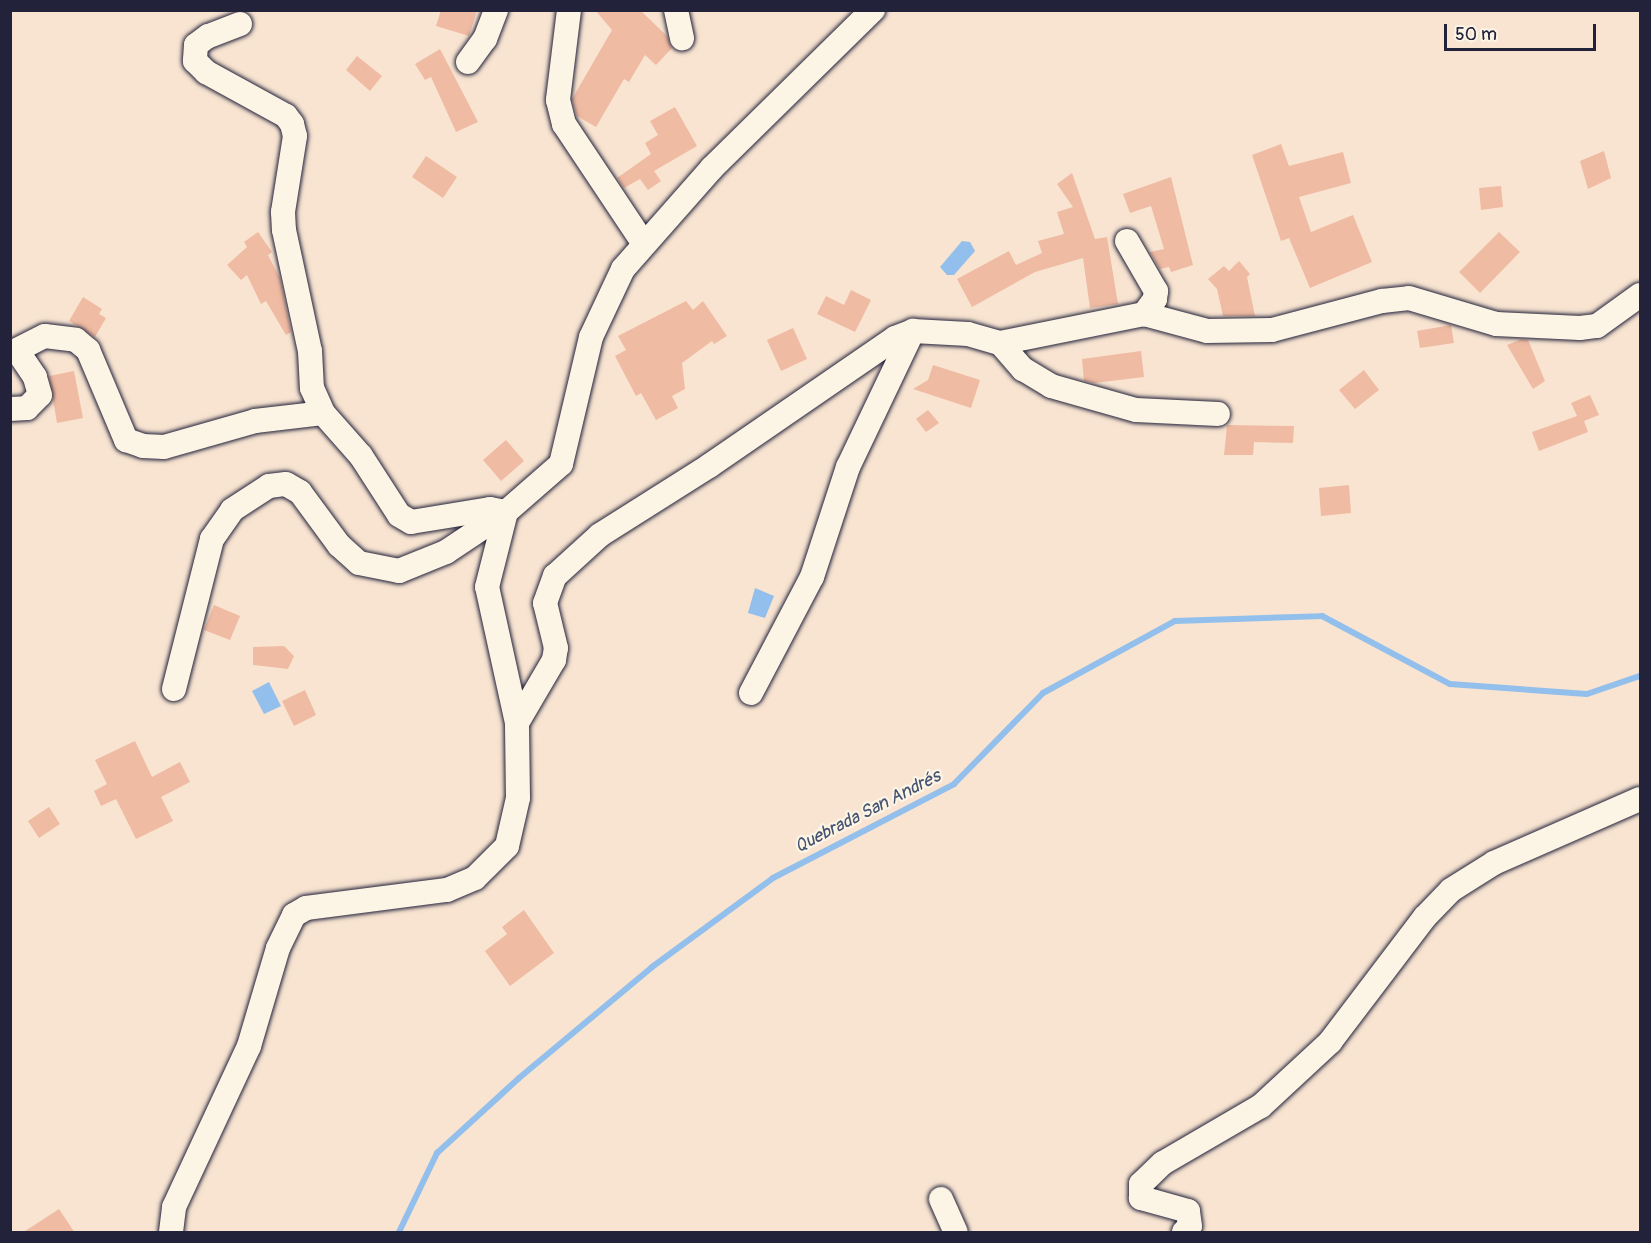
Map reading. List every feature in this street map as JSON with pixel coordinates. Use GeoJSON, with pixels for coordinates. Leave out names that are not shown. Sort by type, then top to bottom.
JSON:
{"type":"FeatureCollection","features":[{"type":"Feature","properties":{"kind":"street"},"geometry":{"type":"LineString","coordinates":[[468,62],[485,39],[496,10]]}},
{"type":"Feature","properties":{"kind":"street"},"geometry":{"type":"LineString","coordinates":[[569,10],[558,100],[564,124],[644,244]]}},
{"type":"Feature","properties":{"kind":"street"},"geometry":{"type":"LineString","coordinates":[[676,10],[682,38]]}},
{"type":"Feature","properties":{"kind":"street"},"geometry":{"type":"LineString","coordinates":[[174,689],[212,539],[232,510],[269,486],[286,484],[300,492],[339,545],[359,563],[399,571],[446,552],[506,512],[561,464],[591,337],[622,268],[712,168],[873,10]]}},
{"type":"Feature","properties":{"kind":"street"},"geometry":{"type":"LineString","coordinates":[[240,24],[207,36],[196,45],[195,61],[206,72],[286,116],[292,124],[295,136],[283,212],[284,230],[310,351],[312,388],[323,413],[361,456],[399,515],[411,522],[490,509],[506,512]]}},
{"type":"Feature","properties":{"kind":"street"},"geometry":{"type":"LineString","coordinates":[[1127,241],[1156,291],[1155,299],[1144,314]]}},
{"type":"Feature","properties":{"kind":"street"},"geometry":{"type":"LineString","coordinates":[[517,723],[554,660],[556,648],[544,603],[555,576],[600,535],[709,466],[895,338],[913,331],[968,334],[1000,343],[1144,314],[1208,332],[1272,330],[1382,301],[1409,297],[1496,324],[1580,328],[1596,326],[1641,295]]}},
{"type":"Feature","properties":{"kind":"street"},"geometry":{"type":"LineString","coordinates":[[751,693],[812,577],[844,477],[913,331]]}},
{"type":"Feature","properties":{"kind":"street"},"geometry":{"type":"LineString","coordinates":[[10,409],[27,408],[40,395],[35,377],[14,348],[45,336],[76,340],[88,350],[119,432],[126,440],[143,446],[164,447],[279,417],[323,413]]}},
{"type":"Feature","properties":{"kind":"street"},"geometry":{"type":"LineString","coordinates":[[1000,343],[1023,369],[1051,386],[1136,410],[1218,414]]}},
{"type":"Feature","properties":{"kind":"street"},"geometry":{"type":"LineString","coordinates":[[171,1233],[174,1207],[249,1046],[287,924],[306,908],[433,894],[475,878],[496,861],[507,846],[518,798],[517,723],[487,587],[506,512]]}},
{"type":"Feature","properties":{"kind":"street"},"geometry":{"type":"LineString","coordinates":[[1184,1233],[1190,1226],[1188,1211],[1141,1198],[1141,1184],[1163,1163],[1261,1106],[1330,1042],[1425,917],[1451,890],[1494,863],[1641,799]]}},
{"type":"Feature","properties":{"kind":"street"},"geometry":{"type":"LineString","coordinates":[[941,1199],[956,1233]]}},
{"type":"Feature","properties":{"kind":"water"},"geometry":{"type":"Polygon","coordinates":[[[962,241],[970,242],[975,251],[954,275],[947,275],[940,267],[962,241]]]}},
{"type":"Feature","properties":{"kind":"water"},"geometry":{"type":"Polygon","coordinates":[[[755,588],[774,596],[765,618],[748,613],[755,588]]]}},
{"type":"Feature","properties":{"kind":"water"},"geometry":{"type":"Polygon","coordinates":[[[269,682],[281,706],[264,714],[252,691],[269,682]]]}},
{"type":"Feature","properties":{"kind":"building"},"geometry":{"type":"Polygon","coordinates":[[[441,10],[477,10],[469,36],[436,26],[441,10]]]}},
{"type":"Feature","properties":{"kind":"building"},"geometry":{"type":"Polygon","coordinates":[[[595,10],[640,10],[667,36],[672,48],[656,65],[645,55],[629,82],[624,79],[596,127],[577,116],[572,99],[612,30],[595,10]]]}},
{"type":"Feature","properties":{"kind":"building"},"geometry":{"type":"Polygon","coordinates":[[[440,49],[478,122],[456,132],[431,77],[425,80],[415,64],[440,49]]]}},
{"type":"Feature","properties":{"kind":"building"},"geometry":{"type":"Polygon","coordinates":[[[357,56],[382,76],[370,91],[346,70],[357,56]]]}},
{"type":"Feature","properties":{"kind":"building"},"geometry":{"type":"Polygon","coordinates":[[[675,107],[697,146],[654,171],[661,181],[648,190],[640,179],[624,188],[617,178],[651,154],[645,143],[658,135],[650,121],[675,107]]]}},
{"type":"Feature","properties":{"kind":"building"},"geometry":{"type":"Polygon","coordinates":[[[1281,144],[1289,166],[1343,152],[1351,183],[1299,197],[1311,232],[1353,215],[1372,262],[1310,288],[1289,238],[1281,241],[1252,155],[1281,144]]]}},
{"type":"Feature","properties":{"kind":"building"},"geometry":{"type":"Polygon","coordinates":[[[1604,151],[1611,178],[1588,189],[1580,161],[1604,151]]]}},
{"type":"Feature","properties":{"kind":"building"},"geometry":{"type":"Polygon","coordinates":[[[426,156],[457,177],[443,198],[412,177],[426,156]]]}},
{"type":"Feature","properties":{"kind":"building"},"geometry":{"type":"Polygon","coordinates":[[[1072,173],[1095,239],[1107,237],[1118,304],[1090,308],[1083,258],[1035,272],[972,307],[957,279],[1009,251],[1016,265],[1042,253],[1038,241],[1064,234],[1057,212],[1073,207],[1057,184],[1072,173]]]}},
{"type":"Feature","properties":{"kind":"building"},"geometry":{"type":"Polygon","coordinates":[[[1171,177],[1193,265],[1171,272],[1169,267],[1160,269],[1150,252],[1164,249],[1151,206],[1130,213],[1123,194],[1171,177]]]}},
{"type":"Feature","properties":{"kind":"building"},"geometry":{"type":"Polygon","coordinates":[[[1501,186],[1503,207],[1481,210],[1479,188],[1501,186]]]}},
{"type":"Feature","properties":{"kind":"building"},"geometry":{"type":"Polygon","coordinates":[[[258,232],[272,252],[268,255],[280,278],[291,332],[286,335],[266,301],[261,304],[247,275],[241,280],[227,265],[247,247],[244,242],[258,232]]]}},
{"type":"Feature","properties":{"kind":"building"},"geometry":{"type":"Polygon","coordinates":[[[1499,232],[1520,252],[1480,293],[1459,272],[1499,232]]]}},
{"type":"Feature","properties":{"kind":"building"},"geometry":{"type":"Polygon","coordinates":[[[1239,261],[1250,274],[1247,277],[1255,316],[1223,316],[1217,289],[1208,279],[1224,266],[1229,271],[1239,261]]]}},
{"type":"Feature","properties":{"kind":"building"},"geometry":{"type":"Polygon","coordinates":[[[851,290],[871,300],[855,332],[817,314],[826,296],[844,305],[851,290]]]}},
{"type":"Feature","properties":{"kind":"building"},"geometry":{"type":"Polygon","coordinates":[[[83,297],[102,309],[99,314],[106,318],[95,337],[69,321],[83,297]]]}},
{"type":"Feature","properties":{"kind":"building"},"geometry":{"type":"Polygon","coordinates":[[[686,301],[693,310],[703,301],[727,336],[714,344],[712,341],[682,363],[685,389],[672,396],[678,408],[656,420],[641,393],[636,396],[615,356],[626,350],[618,336],[686,301]]]}},
{"type":"Feature","properties":{"kind":"building"},"geometry":{"type":"Polygon","coordinates":[[[1451,325],[1454,343],[1420,348],[1417,331],[1451,325]]]}},
{"type":"Feature","properties":{"kind":"building"},"geometry":{"type":"Polygon","coordinates":[[[793,328],[807,359],[781,371],[767,340],[793,328]]]}},
{"type":"Feature","properties":{"kind":"building"},"geometry":{"type":"Polygon","coordinates":[[[1522,339],[1528,340],[1545,381],[1533,389],[1507,345],[1522,339]]]}},
{"type":"Feature","properties":{"kind":"building"},"geometry":{"type":"Polygon","coordinates":[[[1141,351],[1144,377],[1094,383],[1084,381],[1082,359],[1141,351]]]}},
{"type":"Feature","properties":{"kind":"building"},"geometry":{"type":"Polygon","coordinates":[[[933,365],[980,380],[971,408],[913,389],[928,380],[933,365]]]}},
{"type":"Feature","properties":{"kind":"building"},"geometry":{"type":"Polygon","coordinates":[[[1364,370],[1379,390],[1355,409],[1339,390],[1364,370]]]}},
{"type":"Feature","properties":{"kind":"building"},"geometry":{"type":"Polygon","coordinates":[[[74,371],[83,418],[57,423],[49,376],[74,371]]]}},
{"type":"Feature","properties":{"kind":"building"},"geometry":{"type":"Polygon","coordinates":[[[1590,395],[1599,415],[1584,421],[1588,432],[1539,451],[1532,432],[1577,416],[1571,403],[1590,395]]]}},
{"type":"Feature","properties":{"kind":"building"},"geometry":{"type":"Polygon","coordinates":[[[928,410],[939,423],[926,432],[916,419],[928,410]]]}},
{"type":"Feature","properties":{"kind":"building"},"geometry":{"type":"Polygon","coordinates":[[[1227,425],[1294,426],[1293,443],[1254,442],[1253,455],[1224,455],[1227,425]]]}},
{"type":"Feature","properties":{"kind":"building"},"geometry":{"type":"Polygon","coordinates":[[[506,440],[524,461],[501,481],[483,460],[506,440]]]}},
{"type":"Feature","properties":{"kind":"building"},"geometry":{"type":"Polygon","coordinates":[[[1349,485],[1351,513],[1321,516],[1319,488],[1349,485]]]}},
{"type":"Feature","properties":{"kind":"building"},"geometry":{"type":"Polygon","coordinates":[[[214,605],[240,616],[230,640],[204,630],[214,605]]]}},
{"type":"Feature","properties":{"kind":"building"},"geometry":{"type":"Polygon","coordinates":[[[284,646],[294,656],[288,669],[253,665],[253,647],[284,646]]]}},
{"type":"Feature","properties":{"kind":"building"},"geometry":{"type":"Polygon","coordinates":[[[305,690],[316,715],[294,726],[282,701],[305,690]]]}},
{"type":"Feature","properties":{"kind":"building"},"geometry":{"type":"Polygon","coordinates":[[[135,741],[152,777],[180,762],[190,782],[161,797],[173,821],[136,839],[116,799],[101,806],[94,791],[107,784],[95,760],[135,741]]]}},
{"type":"Feature","properties":{"kind":"building"},"geometry":{"type":"Polygon","coordinates":[[[49,807],[60,824],[39,838],[28,821],[49,807]]]}},
{"type":"Feature","properties":{"kind":"building"},"geometry":{"type":"Polygon","coordinates":[[[524,910],[554,953],[510,986],[485,951],[507,934],[502,927],[524,910]]]}},
{"type":"Feature","properties":{"kind":"building"},"geometry":{"type":"Polygon","coordinates":[[[59,1209],[75,1233],[22,1233],[59,1209]]]}},
{"type":"Feature","properties":{"kind":"waterway","name":"Quebrada San Andrés"},"geometry":{"type":"LineString","coordinates":[[399,1232],[437,1153],[519,1078],[652,967],[773,878],[954,784],[1043,693],[1175,621],[1322,616],[1450,684],[1587,694],[1640,676]]}}]}
